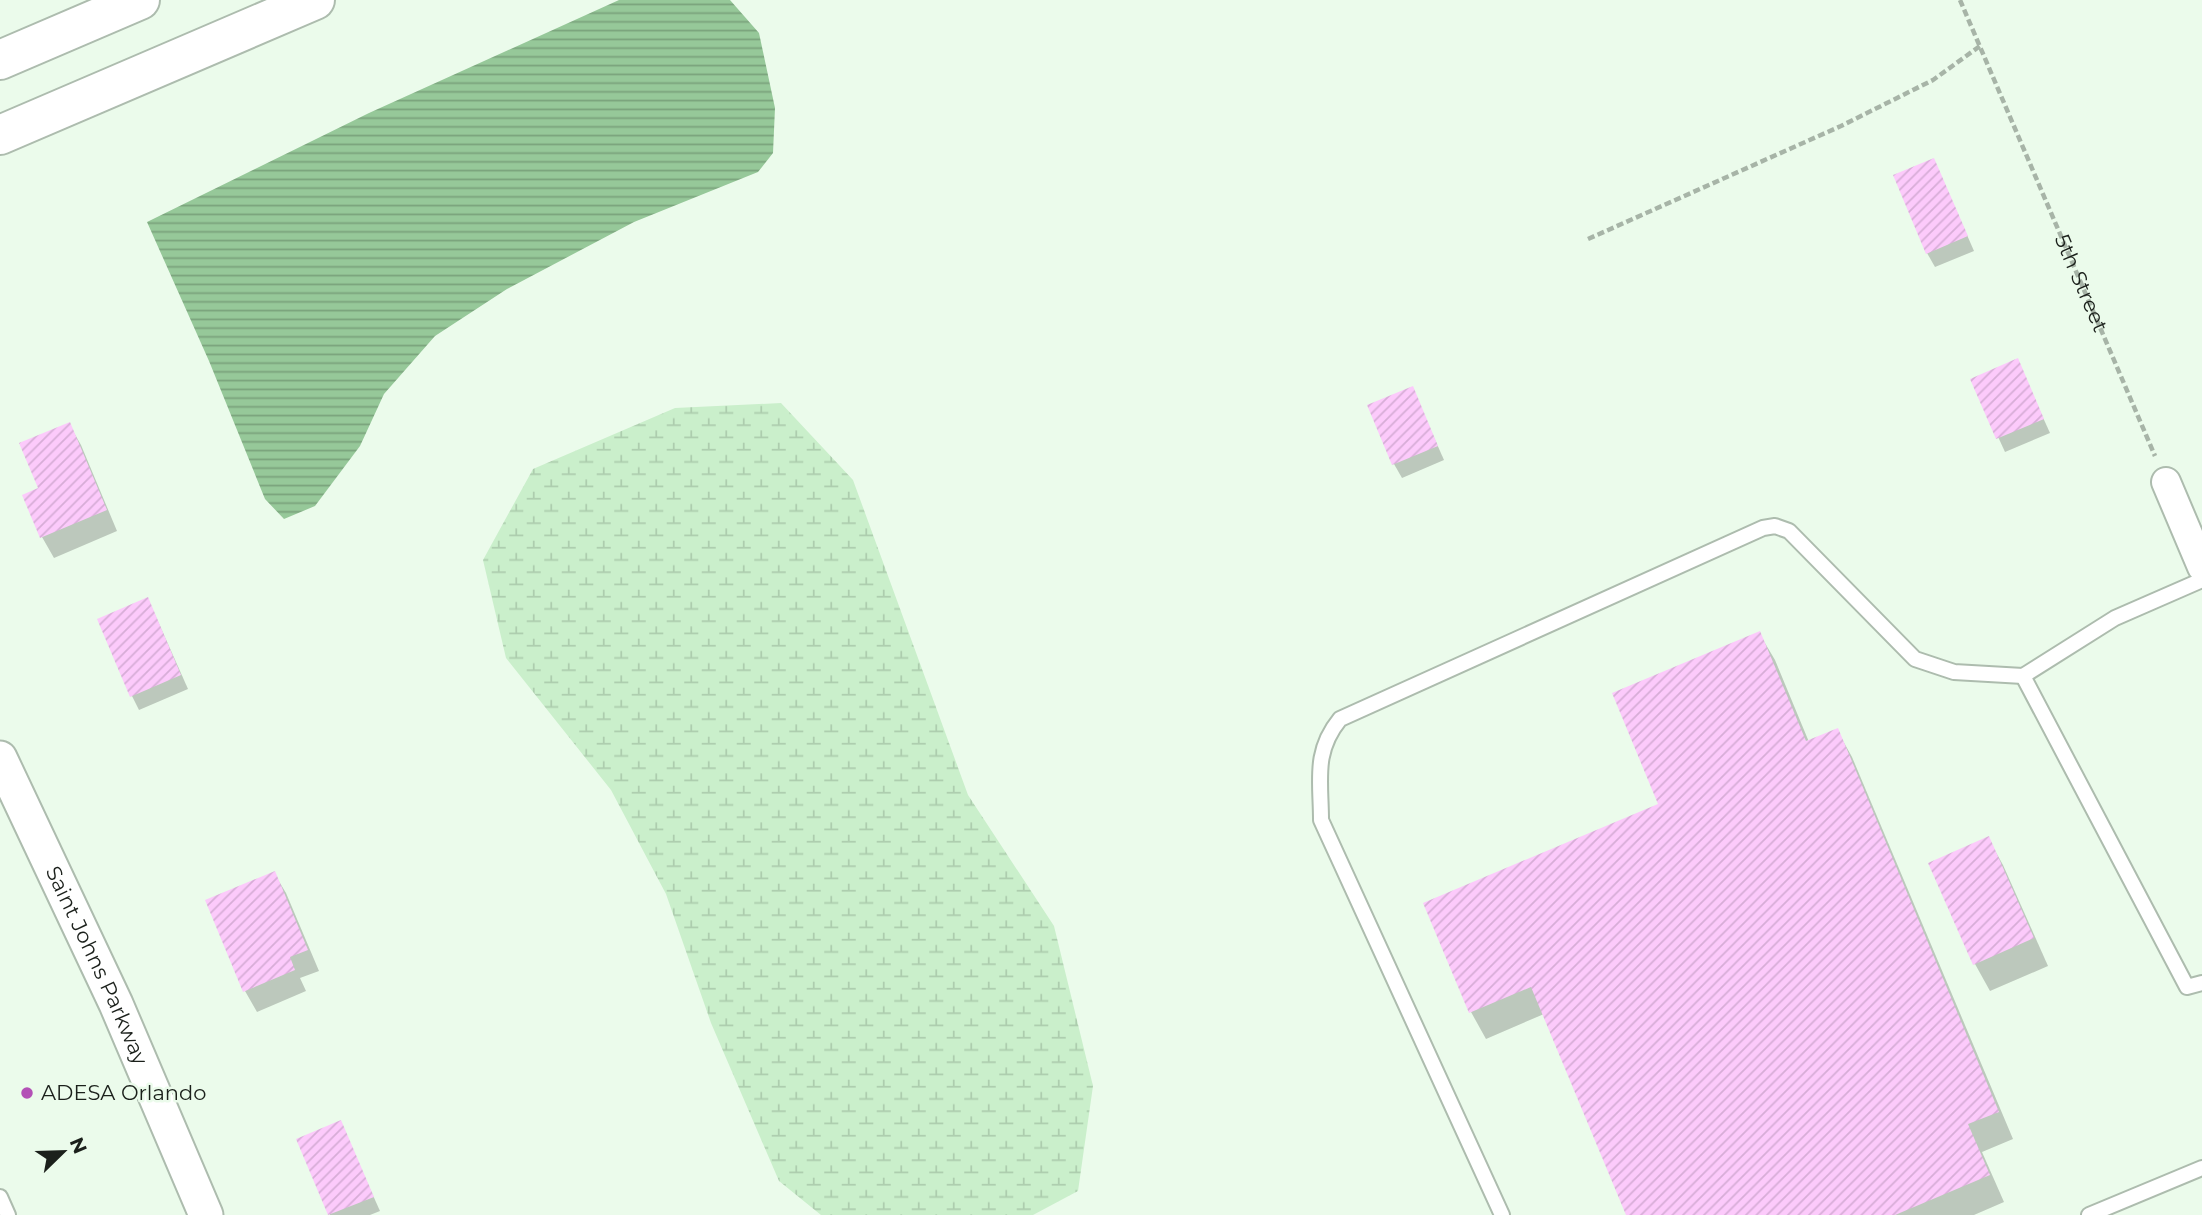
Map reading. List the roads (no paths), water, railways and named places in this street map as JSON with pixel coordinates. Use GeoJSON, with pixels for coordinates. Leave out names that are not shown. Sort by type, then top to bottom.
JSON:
{"type":"FeatureCollection","features":[{"type":"Feature","properties":{"kind":"main road"},"geometry":{"type":"LineString","coordinates":[[0,60],[140,0]]}},
{"type":"Feature","properties":{"kind":"main road"},"geometry":{"type":"LineString","coordinates":[[0,135],[315,0]]}},
{"type":"Feature","properties":{"kind":"street"},"geometry":{"type":"LineString","coordinates":[[2166,482],[2202,567]]}},
{"type":"Feature","properties":{"kind":"street","name":"Saint Johns Parkway"},"geometry":{"type":"LineString","coordinates":[[0,758],[116,1004],[206,1215]]}},
{"type":"Feature","properties":{"kind":"lane"},"geometry":{"type":"LineString","coordinates":[[1502,1215],[1321,820],[1320,759],[1325,741],[1340,719],[1763,528],[1775,526],[1789,531],[1914,659],[1954,672],[2023,676],[2115,618],[2202,580]]}},
{"type":"Feature","properties":{"kind":"lane"},"geometry":{"type":"LineString","coordinates":[[2023,676],[2187,987],[2202,983]]}},
{"type":"Feature","properties":{"kind":"lane"},"geometry":{"type":"LineString","coordinates":[[2089,1215],[2202,1168]]}},
{"type":"Feature","properties":{"kind":"lane"},"geometry":{"type":"LineString","coordinates":[[0,1197],[8,1215]]}},
{"type":"Feature","properties":{"kind":"place","name":"ADESA Orlando"},"geometry":{"type":"Point","coordinates":[27,1093]}}]}
